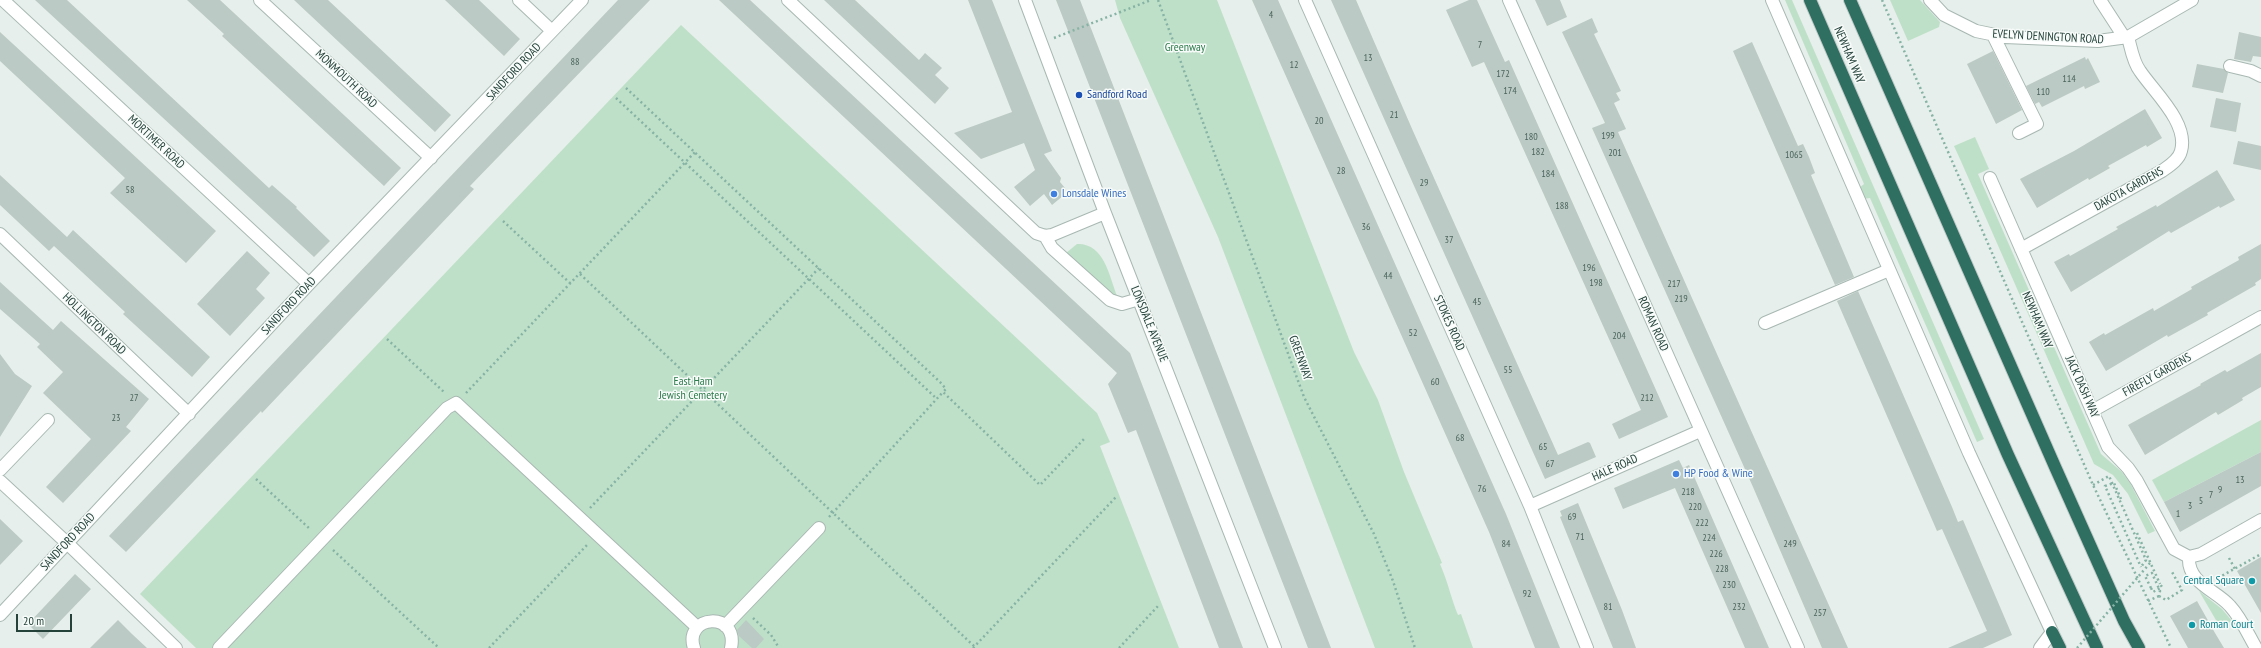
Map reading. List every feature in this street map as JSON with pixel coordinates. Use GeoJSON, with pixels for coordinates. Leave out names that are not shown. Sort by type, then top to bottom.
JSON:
{"type":"FeatureCollection","features":[{"type":"Feature","properties":{"kind":"highway","name":"NEWHAM WAY"},"geometry":{"type":"LineString","coordinates":[[1810,0],[2008,455],[2097,648]]}},
{"type":"Feature","properties":{"kind":"highway","name":"NEWHAM WAY"},"geometry":{"type":"LineString","coordinates":[[1850,0],[2062,484],[2124,621],[2139,648]]}},
{"type":"Feature","properties":{"kind":"highway"},"geometry":{"type":"LineString","coordinates":[[2052,632],[2060,648]]}},
{"type":"Feature","properties":{"kind":"street","name":"MORTIMER ROAD"},"geometry":{"type":"LineString","coordinates":[[3,0],[310,284]]}},
{"type":"Feature","properties":{"kind":"street","name":"MONMOUTH ROAD"},"geometry":{"type":"LineString","coordinates":[[260,0],[431,158]]}},
{"type":"Feature","properties":{"kind":"street"},"geometry":{"type":"LineString","coordinates":[[519,0],[552,31]]}},
{"type":"Feature","properties":{"kind":"street","name":"SANDFORD ROAD"},"geometry":{"type":"LineString","coordinates":[[0,615],[310,284],[582,0]]}},
{"type":"Feature","properties":{"kind":"street"},"geometry":{"type":"LineString","coordinates":[[788,0],[1036,233],[1045,236],[1105,213]]}},
{"type":"Feature","properties":{"kind":"street","name":"LONSDALE AVENUE"},"geometry":{"type":"LineString","coordinates":[[1025,0],[1105,213],[1275,648]]}},
{"type":"Feature","properties":{"kind":"street","name":"STOKES ROAD"},"geometry":{"type":"LineString","coordinates":[[1305,0],[1530,506],[1587,648]]}},
{"type":"Feature","properties":{"kind":"street","name":"ROMAN ROAD"},"geometry":{"type":"LineString","coordinates":[[1509,0],[1798,648]]}},
{"type":"Feature","properties":{"kind":"street"},"geometry":{"type":"LineString","coordinates":[[1772,0],[1970,454],[2052,632],[2040,648]]}},
{"type":"Feature","properties":{"kind":"street","name":"EVELYN DENINGTON ROAD"},"geometry":{"type":"LineString","coordinates":[[1930,0],[1944,15],[1958,24],[1976,31],[1993,35],[2098,41],[2126,37]]}},
{"type":"Feature","properties":{"kind":"street","name":"DAKOTA GARDENS"},"geometry":{"type":"LineString","coordinates":[[2021,249],[2162,171],[2175,161],[2181,152],[2182,137],[2176,121],[2168,107],[2139,70],[2126,37],[2100,0]]}},
{"type":"Feature","properties":{"kind":"street"},"geometry":{"type":"LineString","coordinates":[[2126,37],[2192,0]]}},
{"type":"Feature","properties":{"kind":"street"},"geometry":{"type":"LineString","coordinates":[[1993,35],[2037,124],[2019,133]]}},
{"type":"Feature","properties":{"kind":"street"},"geometry":{"type":"LineString","coordinates":[[2230,66],[2251,71],[2261,76]]}},
{"type":"Feature","properties":{"kind":"street","name":"JACK DASH WAY"},"geometry":{"type":"LineString","coordinates":[[1990,178],[2108,447],[2128,468],[2137,481],[2174,549],[2189,557]]}},
{"type":"Feature","properties":{"kind":"street","name":"HOLLINGTON ROAD"},"geometry":{"type":"LineString","coordinates":[[0,234],[188,414]]}},
{"type":"Feature","properties":{"kind":"street"},"geometry":{"type":"LineString","coordinates":[[1045,236],[1052,248],[1110,300],[1122,304],[1139,299]]}},
{"type":"Feature","properties":{"kind":"street"},"geometry":{"type":"LineString","coordinates":[[1765,323],[1889,270]]}},
{"type":"Feature","properties":{"kind":"street","name":"FIREFLY GARDENS"},"geometry":{"type":"LineString","coordinates":[[2092,411],[2261,317]]}},
{"type":"Feature","properties":{"kind":"street"},"geometry":{"type":"LineString","coordinates":[[219,648],[447,408],[456,404],[697,627]]}},
{"type":"Feature","properties":{"kind":"street"},"geometry":{"type":"LineString","coordinates":[[0,470],[48,420]]}},
{"type":"Feature","properties":{"kind":"street","name":"HALE ROAD"},"geometry":{"type":"LineString","coordinates":[[1530,506],[1700,430]]}},
{"type":"Feature","properties":{"kind":"street"},"geometry":{"type":"LineString","coordinates":[[0,481],[176,648]]}},
{"type":"Feature","properties":{"kind":"street"},"geometry":{"type":"LineString","coordinates":[[2256,648],[2230,606],[2199,583],[2188,564],[2189,557],[2201,554],[2261,520]]}},
{"type":"Feature","properties":{"kind":"street"},"geometry":{"type":"LineString","coordinates":[[725,626],[819,528]]}},
{"type":"Feature","properties":{"kind":"street"},"geometry":{"type":"LineString","coordinates":[[694,648],[692,638],[697,627],[710,621],[716,621],[725,626],[732,634],[731,648]]}},
{"type":"Feature","properties":{"kind":"path"},"geometry":{"type":"LineString","coordinates":[[1041,42],[1150,0]]}},
{"type":"Feature","properties":{"kind":"path","name":"GREENWAY"},"geometry":{"type":"LineString","coordinates":[[1158,0],[1304,397],[1374,534],[1393,581],[1415,648]]}},
{"type":"Feature","properties":{"kind":"path","name":"NEWHAM WAY"},"geometry":{"type":"LineString","coordinates":[[1882,0],[2093,485],[2172,648]]}},
{"type":"Feature","properties":{"kind":"path"},"geometry":{"type":"LineString","coordinates":[[626,88],[946,389],[819,528]]}},
{"type":"Feature","properties":{"kind":"path"},"geometry":{"type":"LineString","coordinates":[[616,98],[808,280],[937,399]]}},
{"type":"Feature","properties":{"kind":"path"},"geometry":{"type":"LineString","coordinates":[[387,339],[456,404],[695,152]]}},
{"type":"Feature","properties":{"kind":"path"},"geometry":{"type":"LineString","coordinates":[[503,221],[571,284]]}},
{"type":"Feature","properties":{"kind":"path"},"geometry":{"type":"LineString","coordinates":[[580,518],[819,268]]}},
{"type":"Feature","properties":{"kind":"path"},"geometry":{"type":"LineString","coordinates":[[580,274],[975,648],[1116,497]]}},
{"type":"Feature","properties":{"kind":"path"},"geometry":{"type":"LineString","coordinates":[[943,392],[1040,485],[1084,439]]}},
{"type":"Feature","properties":{"kind":"path"},"geometry":{"type":"LineString","coordinates":[[2093,485],[2109,476],[2117,493],[2146,560],[2142,567],[2105,486],[2114,483],[2162,588],[2153,592],[2145,576],[2152,573],[2158,585],[2160,596],[2166,600],[2182,590],[2172,572]]}},
{"type":"Feature","properties":{"kind":"path"},"geometry":{"type":"LineString","coordinates":[[256,479],[439,648]]}},
{"type":"Feature","properties":{"kind":"path"},"geometry":{"type":"LineString","coordinates":[[489,648],[597,534]]}},
{"type":"Feature","properties":{"kind":"path"},"geometry":{"type":"LineString","coordinates":[[2215,580],[2261,554]]}},
{"type":"Feature","properties":{"kind":"path"},"geometry":{"type":"LineString","coordinates":[[2229,558],[2235,569]]}},
{"type":"Feature","properties":{"kind":"path"},"geometry":{"type":"LineString","coordinates":[[2077,648],[2150,563]]}},
{"type":"Feature","properties":{"kind":"path"},"geometry":{"type":"LineString","coordinates":[[2148,601],[2160,596]]}},
{"type":"Feature","properties":{"kind":"path"},"geometry":{"type":"LineString","coordinates":[[1119,648],[1158,606]]}},
{"type":"Feature","properties":{"kind":"path"},"geometry":{"type":"LineString","coordinates":[[742,608],[771,635],[779,648]]}},
{"type":"Feature","properties":{"kind":"green space","name":"Greenway"},"geometry":{"type":"Polygon","coordinates":[[[1115,0],[1217,0],[1354,352],[1378,400],[1404,472],[1442,563],[1440,564],[1458,615],[1461,614],[1473,648],[1375,648],[1218,237],[1120,18],[1115,0]]]}},
{"type":"Feature","properties":{"kind":"green space"},"geometry":{"type":"Polygon","coordinates":[[[1785,0],[1792,0],[1984,439],[1977,442],[1870,198],[1863,199],[1858,189],[1864,184],[1785,0]]]}},
{"type":"Feature","properties":{"kind":"green space"},"geometry":{"type":"Polygon","coordinates":[[[1890,0],[1920,0],[1940,22],[1939,27],[1908,41],[1890,0]]]}},
{"type":"Feature","properties":{"kind":"green space","name":"East Ham Jewish Cemetery"},"geometry":{"type":"Polygon","coordinates":[[[681,25],[1097,413],[1110,442],[1100,446],[1179,648],[196,648],[140,594],[681,25]]]}},
{"type":"Feature","properties":{"kind":"green space"},"geometry":{"type":"Polygon","coordinates":[[[1975,137],[1989,169],[1978,174],[2101,454],[2122,472],[2130,483],[2155,531],[2148,534],[2128,494],[2113,475],[2094,464],[1954,146],[1975,137]]]}},
{"type":"Feature","properties":{"kind":"green space"},"geometry":{"type":"Polygon","coordinates":[[[1077,244],[1086,245],[1094,249],[1099,254],[1108,270],[1117,296],[1066,253],[1077,244]]]}},
{"type":"Feature","properties":{"kind":"green space"},"geometry":{"type":"Polygon","coordinates":[[[2261,420],[2261,452],[2164,502],[2152,480],[2261,420]]]}},
{"type":"Feature","properties":{"kind":"green space"},"geometry":{"type":"Polygon","coordinates":[[[2199,591],[2222,609],[2232,621],[2220,627],[2199,591]]]}},
{"type":"Feature","properties":{"kind":"building"},"geometry":{"type":"Polygon","coordinates":[[[35,0],[67,0],[269,188],[272,185],[297,207],[296,208],[330,241],[314,257],[35,0]]]}},
{"type":"Feature","properties":{"kind":"building"},"geometry":{"type":"Polygon","coordinates":[[[187,0],[220,0],[401,168],[384,186],[222,36],[224,34],[187,0]]]}},
{"type":"Feature","properties":{"kind":"building"},"geometry":{"type":"Polygon","coordinates":[[[294,0],[328,0],[451,115],[435,132],[294,0]]]}},
{"type":"Feature","properties":{"kind":"building"},"geometry":{"type":"Polygon","coordinates":[[[445,0],[479,0],[520,39],[504,56],[445,0]]]}},
{"type":"Feature","properties":{"kind":"building"},"geometry":{"type":"Polygon","coordinates":[[[618,0],[650,0],[470,186],[474,189],[262,413],[261,411],[126,552],[109,536],[618,0]]]}},
{"type":"Feature","properties":{"kind":"building"},"geometry":{"type":"Polygon","coordinates":[[[719,0],[750,0],[1130,353],[1243,648],[1219,648],[1136,430],[1128,433],[1108,384],[1117,373],[719,0]]]}},
{"type":"Feature","properties":{"kind":"building"},"geometry":{"type":"Polygon","coordinates":[[[824,0],[855,0],[919,60],[925,53],[942,68],[935,75],[949,88],[935,104],[824,0]]]}},
{"type":"Feature","properties":{"kind":"building"},"geometry":{"type":"Polygon","coordinates":[[[968,0],[992,0],[1052,151],[1044,154],[1061,178],[1060,182],[1065,188],[1064,195],[1052,205],[1044,194],[1030,206],[1014,187],[1035,170],[1024,143],[981,159],[954,133],[1012,112],[968,0]]]}},
{"type":"Feature","properties":{"kind":"building"},"geometry":{"type":"Polygon","coordinates":[[[1056,0],[1080,0],[1331,648],[1308,648],[1056,0]]]}},
{"type":"Feature","properties":{"kind":"building"},"geometry":{"type":"Polygon","coordinates":[[[1252,0],[1278,0],[1506,514],[1560,648],[1535,648],[1489,532],[1252,0]]]}},
{"type":"Feature","properties":{"kind":"building"},"geometry":{"type":"Polygon","coordinates":[[[1331,0],[1356,0],[1558,455],[1588,442],[1590,443],[1596,457],[1545,479],[1331,0]]]}},
{"type":"Feature","properties":{"kind":"building"},"geometry":{"type":"Polygon","coordinates":[[[1469,0],[1477,0],[1505,62],[1509,60],[1668,417],[1619,439],[1612,424],[1641,410],[1484,62],[1472,67],[1446,10],[1469,0]]]}},
{"type":"Feature","properties":{"kind":"building"},"geometry":{"type":"Polygon","coordinates":[[[1535,0],[1560,0],[1567,17],[1547,26],[1535,0]]]}},
{"type":"Feature","properties":{"kind":"building"},"geometry":{"type":"Polygon","coordinates":[[[1592,18],[1598,32],[1594,34],[1621,91],[1616,93],[1620,100],[1614,103],[1626,129],[1618,132],[1848,648],[1822,648],[1753,487],[1592,128],[1605,123],[1562,32],[1592,18]]]}},
{"type":"Feature","properties":{"kind":"building"},"geometry":{"type":"Polygon","coordinates":[[[0,32],[216,231],[186,263],[110,193],[125,178],[0,61],[0,32]]]}},
{"type":"Feature","properties":{"kind":"building"},"geometry":{"type":"Polygon","coordinates":[[[2239,32],[2261,37],[2261,57],[2253,56],[2251,62],[2234,59],[2239,32]]]}},
{"type":"Feature","properties":{"kind":"building"},"geometry":{"type":"Polygon","coordinates":[[[1752,42],[1798,146],[1803,144],[1809,157],[1815,173],[1811,175],[1854,277],[1835,285],[1733,51],[1752,42]]]}},
{"type":"Feature","properties":{"kind":"building"},"geometry":{"type":"Polygon","coordinates":[[[1993,51],[2022,110],[1996,124],[1967,64],[1993,51]]]}},
{"type":"Feature","properties":{"kind":"building"},"geometry":{"type":"Polygon","coordinates":[[[2085,57],[2086,60],[2088,58],[2100,82],[2085,89],[2084,86],[2042,107],[2039,102],[2035,104],[2026,86],[2085,57]]]}},
{"type":"Feature","properties":{"kind":"building"},"geometry":{"type":"Polygon","coordinates":[[[2197,64],[2224,69],[2228,73],[2223,93],[2192,87],[2197,64]]]}},
{"type":"Feature","properties":{"kind":"building"},"geometry":{"type":"Polygon","coordinates":[[[2216,98],[2241,103],[2236,132],[2210,127],[2216,98]]]}},
{"type":"Feature","properties":{"kind":"building"},"geometry":{"type":"Polygon","coordinates":[[[2145,109],[2162,138],[2108,166],[2110,168],[2089,180],[2088,178],[2037,208],[2020,179],[2074,151],[2145,109]]]}},
{"type":"Feature","properties":{"kind":"building"},"geometry":{"type":"Polygon","coordinates":[[[2238,141],[2261,146],[2261,170],[2233,164],[2238,141]]]}},
{"type":"Feature","properties":{"kind":"building"},"geometry":{"type":"Polygon","coordinates":[[[2217,170],[2235,200],[2220,208],[2219,206],[2171,233],[2169,231],[2071,292],[2054,262],[2069,254],[2070,256],[2118,229],[2116,227],[2156,205],[2157,207],[2217,170]]]}},
{"type":"Feature","properties":{"kind":"building"},"geometry":{"type":"Polygon","coordinates":[[[0,175],[67,237],[73,230],[210,357],[192,377],[123,314],[125,312],[54,246],[49,251],[0,205],[0,175]]]}},
{"type":"Feature","properties":{"kind":"building"},"geometry":{"type":"Polygon","coordinates":[[[2261,244],[2261,279],[2255,283],[2256,285],[2207,313],[2208,315],[2168,337],[2167,335],[2106,371],[2089,342],[2104,333],[2105,335],[2153,308],[2154,311],[2192,289],[2191,287],[2239,260],[2238,257],[2261,244]]]}},
{"type":"Feature","properties":{"kind":"building"},"geometry":{"type":"Polygon","coordinates":[[[247,251],[270,273],[256,289],[265,298],[230,336],[197,304],[247,251]]]}},
{"type":"Feature","properties":{"kind":"building"},"geometry":{"type":"Polygon","coordinates":[[[0,282],[53,330],[61,321],[149,399],[126,427],[131,431],[63,503],[46,487],[91,439],[43,393],[63,372],[37,347],[40,344],[0,309],[0,282]]]}},
{"type":"Feature","properties":{"kind":"building"},"geometry":{"type":"Polygon","coordinates":[[[1858,291],[1958,522],[1963,520],[2012,635],[1983,648],[1948,648],[1987,631],[1942,529],[1937,531],[1837,301],[1858,291]]]}},
{"type":"Feature","properties":{"kind":"building"},"geometry":{"type":"Polygon","coordinates":[[[2261,353],[2261,387],[2218,415],[2216,412],[2145,455],[2128,425],[2201,385],[2200,384],[2225,370],[2227,372],[2261,353]]]}},
{"type":"Feature","properties":{"kind":"building"},"geometry":{"type":"Polygon","coordinates":[[[0,354],[15,374],[32,386],[0,437],[0,354]]]}},
{"type":"Feature","properties":{"kind":"building"},"geometry":{"type":"Polygon","coordinates":[[[2261,452],[2261,486],[2180,532],[2164,502],[2261,452]]]}},
{"type":"Feature","properties":{"kind":"building"},"geometry":{"type":"Polygon","coordinates":[[[1679,460],[1683,468],[1689,465],[1769,648],[1745,648],[1675,488],[1623,509],[1614,488],[1679,460]]]}},
{"type":"Feature","properties":{"kind":"building"},"geometry":{"type":"Polygon","coordinates":[[[1578,503],[1636,648],[1613,648],[1560,517],[1562,516],[1560,511],[1578,503]]]}},
{"type":"Feature","properties":{"kind":"building"},"geometry":{"type":"Polygon","coordinates":[[[0,519],[23,541],[0,565],[0,519]]]}},
{"type":"Feature","properties":{"kind":"building","name":"Central Square"},"geometry":{"type":"Polygon","coordinates":[[[2261,557],[2261,613],[2237,571],[2261,557]]]}},
{"type":"Feature","properties":{"kind":"building"},"geometry":{"type":"Polygon","coordinates":[[[75,574],[91,589],[43,639],[28,624],[75,574]]]}},
{"type":"Feature","properties":{"kind":"building","name":"Roman Court"},"geometry":{"type":"Polygon","coordinates":[[[2197,601],[2224,648],[2188,648],[2170,616],[2197,601]]]}},
{"type":"Feature","properties":{"kind":"building"},"geometry":{"type":"Polygon","coordinates":[[[118,620],[132,634],[147,648],[90,648],[118,620]]]}},
{"type":"Feature","properties":{"kind":"building"},"geometry":{"type":"Polygon","coordinates":[[[746,620],[764,639],[756,648],[752,648],[739,636],[737,630],[746,620]]]}},
{"type":"Feature","properties":{"kind":"place","name":"Sandford Road"},"geometry":{"type":"Point","coordinates":[1079,95]}},
{"type":"Feature","properties":{"kind":"place","name":"Lonsdale Wines"},"geometry":{"type":"Point","coordinates":[1054,194]}},
{"type":"Feature","properties":{"kind":"place","name":"HP Food & Wine"},"geometry":{"type":"Point","coordinates":[1676,474]}},
{"type":"Feature","properties":{"kind":"place","name":"Central Square"},"geometry":{"type":"Point","coordinates":[2252,581]}},
{"type":"Feature","properties":{"kind":"place","name":"Roman Court"},"geometry":{"type":"Point","coordinates":[2192,625]}}]}
